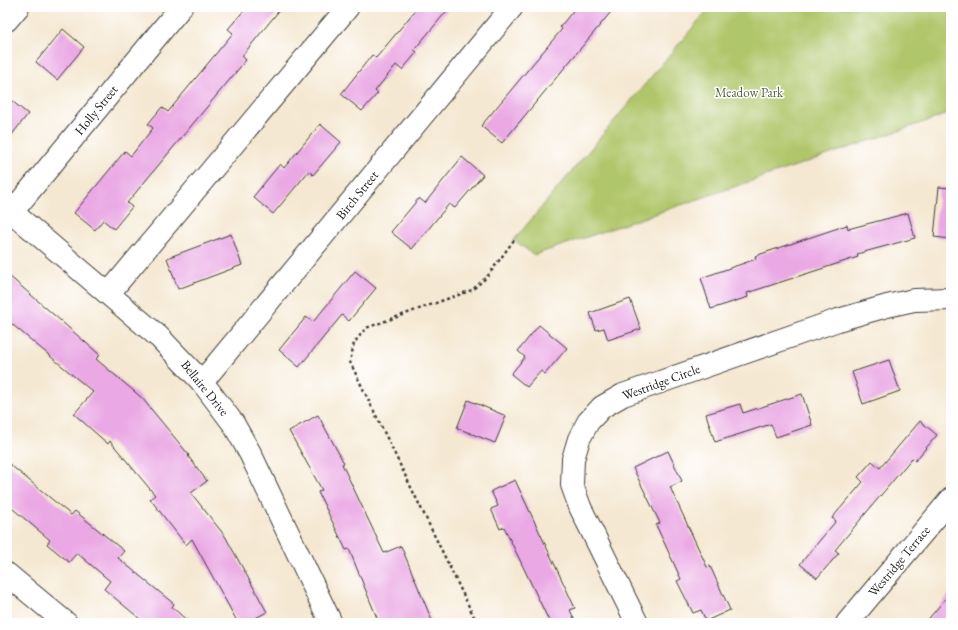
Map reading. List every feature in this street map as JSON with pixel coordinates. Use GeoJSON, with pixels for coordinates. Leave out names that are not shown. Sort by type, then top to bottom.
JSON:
{"type":"FeatureCollection","features":[{"type":"Feature","properties":{"kind":"street"},"geometry":{"type":"LineString","coordinates":[[7,20],[18,7]]}},
{"type":"Feature","properties":{"kind":"street","name":"Holly Street"},"geometry":{"type":"LineString","coordinates":[[9,210],[181,7]]}},
{"type":"Feature","properties":{"kind":"street"},"geometry":{"type":"LineString","coordinates":[[109,293],[348,7]]}},
{"type":"Feature","properties":{"kind":"street","name":"Birch Street"},"geometry":{"type":"LineString","coordinates":[[202,382],[512,7]]}},
{"type":"Feature","properties":{"kind":"street","name":"Bellaire Drive"},"geometry":{"type":"LineString","coordinates":[[9,210],[109,293],[159,337],[202,382],[233,423],[250,453],[331,623]]}},
{"type":"Feature","properties":{"kind":"street","name":"Westridge Circle"},"geometry":{"type":"LineString","coordinates":[[637,623],[580,507],[572,485],[573,459],[579,439],[588,422],[602,407],[623,395],[838,320],[914,300],[951,299]]}},
{"type":"Feature","properties":{"kind":"street","name":"Westridge Terrace"},"geometry":{"type":"LineString","coordinates":[[847,623],[951,499]]}},
{"type":"Feature","properties":{"kind":"street"},"geometry":{"type":"LineString","coordinates":[[7,574],[66,623]]}},
{"type":"Feature","properties":{"kind":"path"},"geometry":{"type":"LineString","coordinates":[[477,623],[350,362],[354,343],[366,328],[472,290],[487,277],[514,240]]}},
{"type":"Feature","properties":{"kind":"green space","name":"Meadow Park"},"geometry":{"type":"Polygon","coordinates":[[[710,7],[951,7],[951,113],[534,255],[514,240],[710,7]]]}},
{"type":"Feature","properties":{"kind":"building"},"geometry":{"type":"Polygon","coordinates":[[[247,7],[282,7],[242,56],[246,60],[127,203],[132,207],[114,229],[103,220],[95,230],[74,213],[125,151],[131,156],[153,128],[148,124],[162,107],[168,112],[233,33],[228,29],[247,7]]]}},
{"type":"Feature","properties":{"kind":"building"},"geometry":{"type":"Polygon","coordinates":[[[418,7],[450,7],[414,50],[417,52],[402,70],[396,65],[375,91],[378,93],[362,111],[341,94],[372,55],[376,58],[418,7]]]}},
{"type":"Feature","properties":{"kind":"building"},"geometry":{"type":"Polygon","coordinates":[[[576,7],[615,7],[502,143],[481,126],[562,29],[560,27],[576,7]]]}},
{"type":"Feature","properties":{"kind":"building"},"geometry":{"type":"Polygon","coordinates":[[[63,29],[84,47],[57,80],[36,62],[63,29]]]}},
{"type":"Feature","properties":{"kind":"building"},"geometry":{"type":"Polygon","coordinates":[[[7,97],[28,114],[7,141],[7,97]]]}},
{"type":"Feature","properties":{"kind":"building"},"geometry":{"type":"Polygon","coordinates":[[[320,124],[341,142],[313,175],[309,171],[273,214],[253,197],[280,164],[284,168],[320,124]]]}},
{"type":"Feature","properties":{"kind":"building"},"geometry":{"type":"Polygon","coordinates":[[[462,157],[483,175],[455,208],[449,204],[412,249],[391,232],[419,198],[425,203],[462,157]]]}},
{"type":"Feature","properties":{"kind":"building"},"geometry":{"type":"Polygon","coordinates":[[[939,187],[951,188],[951,239],[934,237],[939,187]]]}},
{"type":"Feature","properties":{"kind":"building"},"geometry":{"type":"Polygon","coordinates":[[[908,213],[915,238],[857,254],[858,257],[747,293],[748,297],[711,309],[701,278],[756,259],[755,256],[847,225],[848,229],[908,213]]]}},
{"type":"Feature","properties":{"kind":"building"},"geometry":{"type":"Polygon","coordinates":[[[231,234],[242,265],[178,289],[167,258],[231,234]]]}},
{"type":"Feature","properties":{"kind":"building"},"geometry":{"type":"Polygon","coordinates":[[[355,271],[376,288],[349,321],[342,315],[299,367],[279,350],[306,317],[313,322],[355,271]]]}},
{"type":"Feature","properties":{"kind":"building"},"geometry":{"type":"Polygon","coordinates":[[[7,274],[100,355],[96,359],[142,398],[189,455],[188,456],[207,481],[191,493],[225,536],[267,612],[246,623],[238,623],[192,539],[186,545],[150,499],[155,495],[110,441],[108,444],[74,414],[93,392],[7,320],[7,274]]]}},
{"type":"Feature","properties":{"kind":"building"},"geometry":{"type":"Polygon","coordinates":[[[630,299],[641,329],[608,340],[604,328],[596,330],[590,313],[630,299]]]}},
{"type":"Feature","properties":{"kind":"building"},"geometry":{"type":"Polygon","coordinates":[[[539,325],[567,348],[545,374],[541,371],[527,387],[511,374],[525,357],[518,351],[539,325]]]}},
{"type":"Feature","properties":{"kind":"building"},"geometry":{"type":"Polygon","coordinates":[[[889,360],[900,391],[863,404],[852,372],[889,360]]]}},
{"type":"Feature","properties":{"kind":"building"},"geometry":{"type":"Polygon","coordinates":[[[802,394],[812,425],[776,437],[771,424],[715,442],[706,414],[740,404],[743,413],[802,394]]]}},
{"type":"Feature","properties":{"kind":"building"},"geometry":{"type":"Polygon","coordinates":[[[468,400],[506,416],[495,443],[457,428],[468,400]]]}},
{"type":"Feature","properties":{"kind":"building"},"geometry":{"type":"Polygon","coordinates":[[[318,415],[344,463],[342,464],[384,553],[401,546],[433,623],[379,623],[349,549],[346,550],[318,492],[322,490],[289,431],[318,415]]]}},
{"type":"Feature","properties":{"kind":"building"},"geometry":{"type":"Polygon","coordinates":[[[920,421],[937,435],[915,461],[912,458],[835,550],[839,553],[817,578],[800,564],[836,521],[832,518],[863,482],[858,477],[872,461],[880,468],[920,421]]]}},
{"type":"Feature","properties":{"kind":"building"},"geometry":{"type":"Polygon","coordinates":[[[668,451],[682,481],[670,487],[707,567],[710,566],[730,610],[706,621],[701,610],[693,613],[677,581],[681,579],[656,525],[660,523],[633,468],[668,451]]]}},
{"type":"Feature","properties":{"kind":"building"},"geometry":{"type":"Polygon","coordinates":[[[7,462],[71,515],[75,511],[124,551],[118,558],[174,604],[172,607],[190,623],[145,623],[104,589],[110,581],[77,553],[69,562],[47,544],[50,540],[7,504],[7,462]]]}},
{"type":"Feature","properties":{"kind":"building"},"geometry":{"type":"Polygon","coordinates":[[[515,480],[575,608],[570,610],[576,623],[550,623],[504,527],[500,529],[491,509],[498,506],[491,491],[515,480]]]}},
{"type":"Feature","properties":{"kind":"building"},"geometry":{"type":"Polygon","coordinates":[[[951,592],[951,623],[925,623],[951,592]]]}}]}
